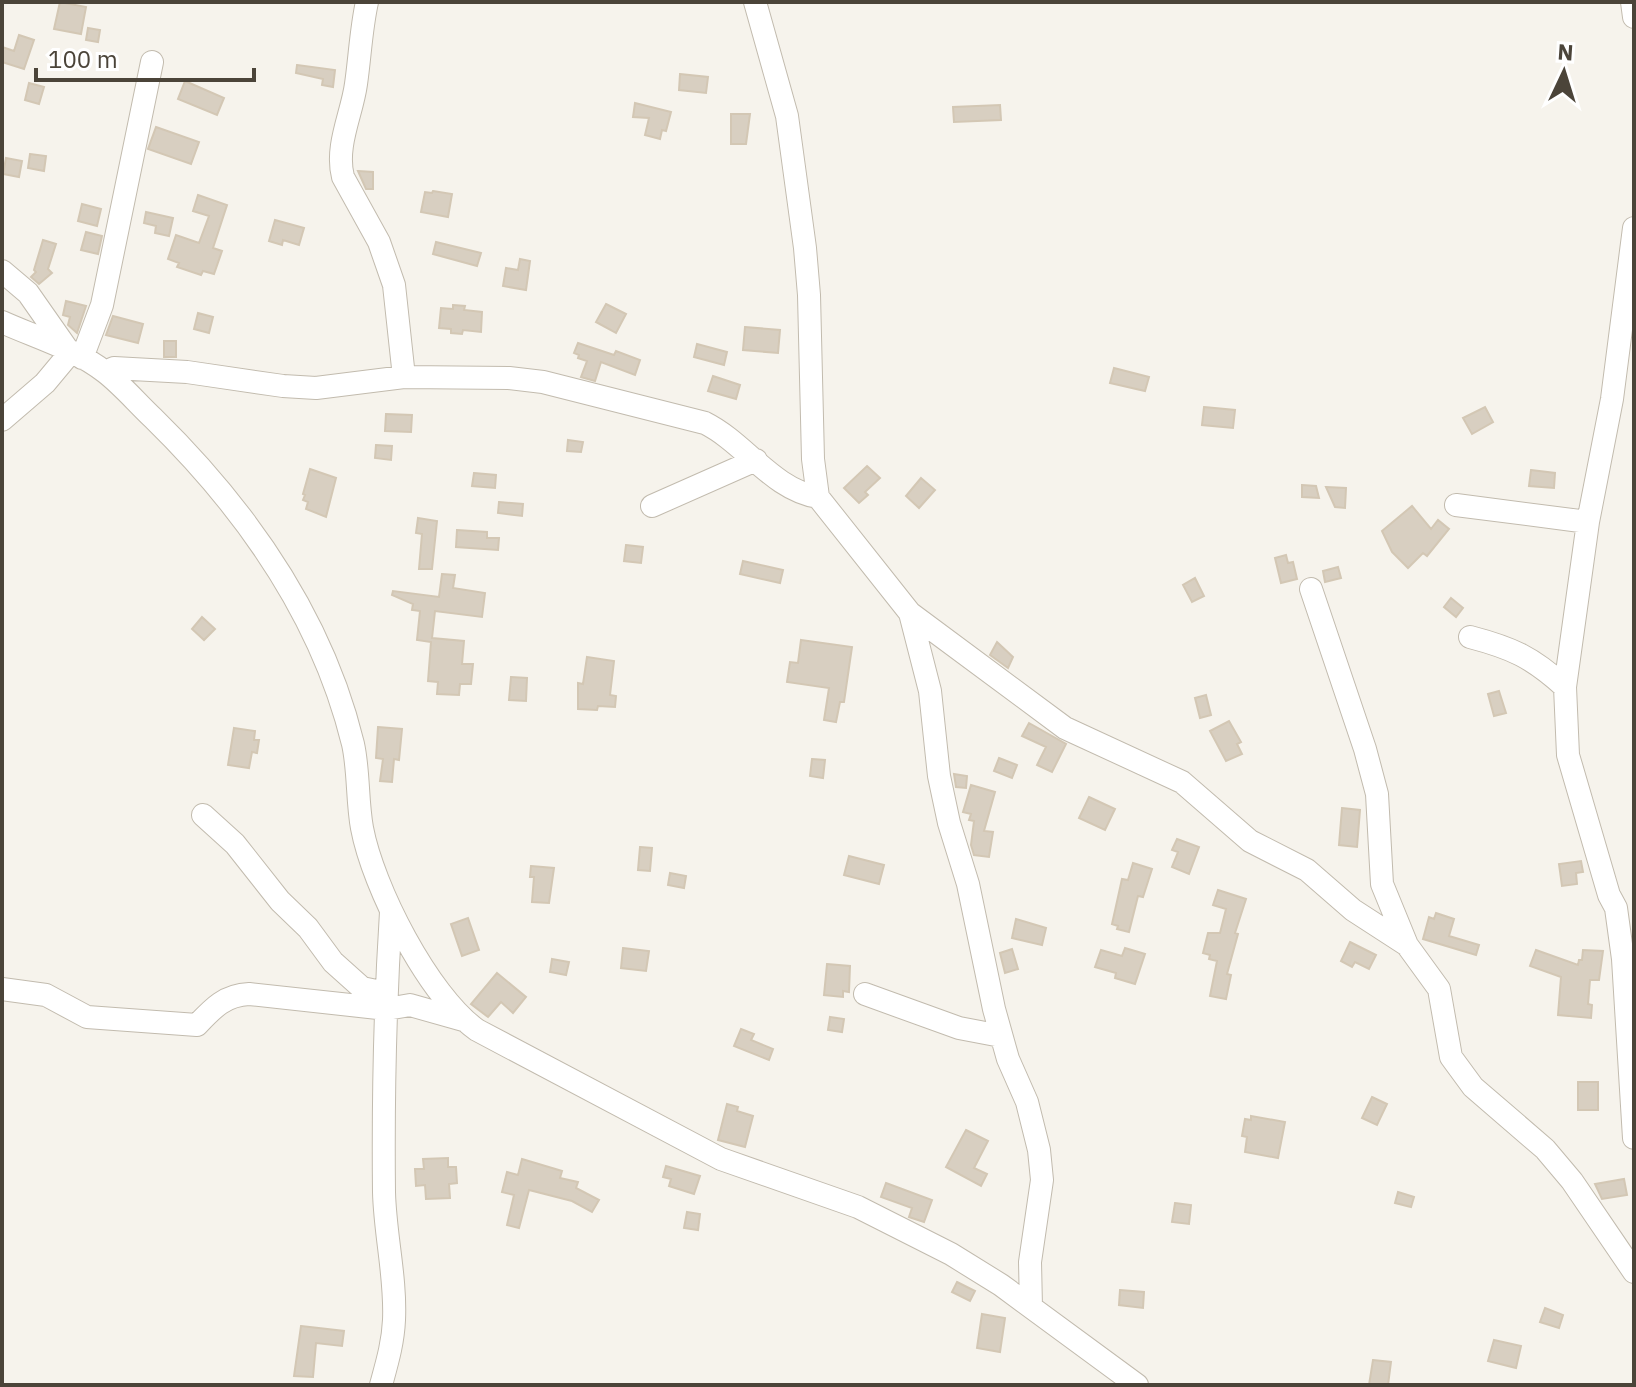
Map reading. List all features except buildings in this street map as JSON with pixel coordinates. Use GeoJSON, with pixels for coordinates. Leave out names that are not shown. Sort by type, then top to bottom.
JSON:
{"type":"FeatureCollection","features":[{"type":"Feature","properties":{"kind":"street"},"geometry":{"type":"LineString","coordinates":[[367,2],[356,87],[345,126],[340,167],[379,242],[394,285],[404,377]]}},
{"type":"Feature","properties":{"kind":"street"},"geometry":{"type":"LineString","coordinates":[[755,2],[787,116],[805,248],[813,459],[818,497],[910,613],[1065,728],[1182,782],[1250,841],[1307,870],[1353,910],[1407,945]]}},
{"type":"Feature","properties":{"kind":"street"},"geometry":{"type":"LineString","coordinates":[[1632,2],[1634,17]]}},
{"type":"Feature","properties":{"kind":"street"},"geometry":{"type":"LineString","coordinates":[[2,420],[76,355],[102,305],[152,62]]}},
{"type":"Feature","properties":{"kind":"street"},"geometry":{"type":"LineString","coordinates":[[1634,228],[1612,399],[1588,522],[1565,687],[1568,755],[1609,895],[1625,907],[1623,959],[1634,1138]]}},
{"type":"Feature","properties":{"kind":"street"},"geometry":{"type":"LineString","coordinates":[[2,271],[28,293],[76,355]]}},
{"type":"Feature","properties":{"kind":"street"},"geometry":{"type":"LineString","coordinates":[[2,322],[76,355],[105,372],[167,432],[226,497],[280,569],[308,622],[337,691],[353,747],[362,828],[376,880],[391,912],[429,974],[463,1020],[721,1159],[858,1207],[951,1254],[1031,1307],[1137,1385]]}},
{"type":"Feature","properties":{"kind":"street"},"geometry":{"type":"LineString","coordinates":[[105,372],[114,368],[187,372],[316,388],[449,375],[543,382],[705,423],[723,433],[790,489],[818,497]]}},
{"type":"Feature","properties":{"kind":"street"},"geometry":{"type":"LineString","coordinates":[[652,506],[756,460]]}},
{"type":"Feature","properties":{"kind":"street"},"geometry":{"type":"LineString","coordinates":[[1456,505],[1588,522]]}},
{"type":"Feature","properties":{"kind":"street"},"geometry":{"type":"LineString","coordinates":[[1311,589],[1377,794],[1382,884],[1407,945],[1439,989],[1451,1057],[1473,1087],[1545,1149],[1572,1181],[1634,1272]]}},
{"type":"Feature","properties":{"kind":"street"},"geometry":{"type":"LineString","coordinates":[[910,613],[930,691],[939,776],[949,823],[968,884],[1001,1036],[1027,1102],[1039,1150],[1042,1180],[1030,1262],[1031,1307]]}},
{"type":"Feature","properties":{"kind":"street"},"geometry":{"type":"LineString","coordinates":[[1470,637],[1503,646],[1538,662],[1565,687]]}},
{"type":"Feature","properties":{"kind":"street"},"geometry":{"type":"LineString","coordinates":[[203,815],[235,844],[280,901],[308,928],[333,962],[362,988],[387,1001]]}},
{"type":"Feature","properties":{"kind":"street"},"geometry":{"type":"LineString","coordinates":[[381,1385],[391,1350],[394,1320],[385,1230],[383,1112],[391,912]]}},
{"type":"Feature","properties":{"kind":"street"},"geometry":{"type":"LineString","coordinates":[[2,989],[46,995],[87,1017],[158,1024],[197,1025],[216,1005],[233,995],[387,1001],[463,1020]]}},
{"type":"Feature","properties":{"kind":"street"},"geometry":{"type":"LineString","coordinates":[[865,994],[933,1021],[1001,1036]]}}]}
